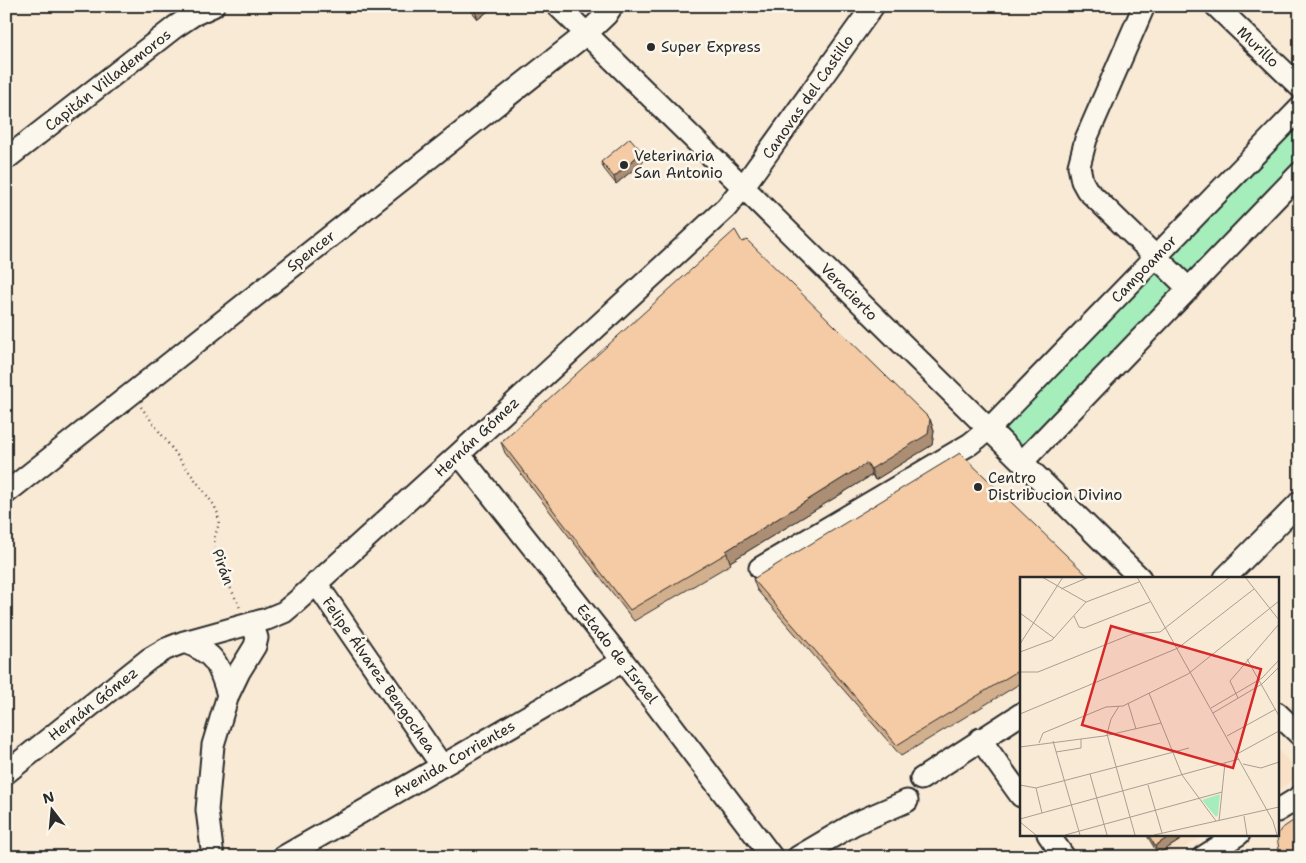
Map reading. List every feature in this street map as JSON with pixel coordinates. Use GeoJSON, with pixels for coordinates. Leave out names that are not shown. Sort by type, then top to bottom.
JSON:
{"type":"FeatureCollection","features":[{"type":"Feature","properties":{"kind":"street","name":"Capitán Villademoros"},"geometry":{"type":"LineString","coordinates":[[6,159],[175,26],[213,6]]}},
{"type":"Feature","properties":{"kind":"street","name":"Veracierto"},"geometry":{"type":"LineString","coordinates":[[558,6],[1139,577]]}},
{"type":"Feature","properties":{"kind":"street","name":"Spencer"},"geometry":{"type":"LineString","coordinates":[[6,493],[586,34],[606,15],[612,6]]}},
{"type":"Feature","properties":{"kind":"street","name":"Canovas del Castillo"},"geometry":{"type":"LineString","coordinates":[[744,187],[872,6]]}},
{"type":"Feature","properties":{"kind":"street"},"geometry":{"type":"LineString","coordinates":[[1144,6],[1086,139],[1079,166],[1082,181],[1087,190],[1189,289]]}},
{"type":"Feature","properties":{"kind":"street","name":"Murillo"},"geometry":{"type":"LineString","coordinates":[[1216,6],[1300,87]]}},
{"type":"Feature","properties":{"kind":"street","name":"Campoamor"},"geometry":{"type":"LineString","coordinates":[[760,568],[970,444],[989,429],[1300,108]]}},
{"type":"Feature","properties":{"kind":"street"},"geometry":{"type":"LineString","coordinates":[[1022,462],[1300,173]]}},
{"type":"Feature","properties":{"kind":"street","name":"Hernán Gómez"},"geometry":{"type":"LineString","coordinates":[[6,773],[149,660],[166,649],[184,642],[267,619],[284,612],[726,208],[744,187]]}},
{"type":"Feature","properties":{"kind":"street","name":"Estado de Israel"},"geometry":{"type":"LineString","coordinates":[[459,454],[624,661],[772,857]]}},
{"type":"Feature","properties":{"kind":"street"},"geometry":{"type":"LineString","coordinates":[[1226,577],[1300,502]]}},
{"type":"Feature","properties":{"kind":"street","name":"Felipe Álvarez Bengochea"},"geometry":{"type":"LineString","coordinates":[[316,583],[442,766]]}},
{"type":"Feature","properties":{"kind":"street"},"geometry":{"type":"LineString","coordinates":[[213,857],[207,810],[213,745],[228,695],[255,646],[257,638],[252,623]]}},
{"type":"Feature","properties":{"kind":"street"},"geometry":{"type":"LineString","coordinates":[[184,642],[206,652],[213,658],[220,669],[228,695]]}},
{"type":"Feature","properties":{"kind":"street","name":"Avenida Corrientes"},"geometry":{"type":"LineString","coordinates":[[283,857],[624,661]]}},
{"type":"Feature","properties":{"kind":"street"},"geometry":{"type":"LineString","coordinates":[[1278,714],[1300,735]]}},
{"type":"Feature","properties":{"kind":"street"},"geometry":{"type":"LineString","coordinates":[[922,779],[980,739],[1017,720]]}},
{"type":"Feature","properties":{"kind":"street"},"geometry":{"type":"LineString","coordinates":[[980,739],[1020,795]]}},
{"type":"Feature","properties":{"kind":"street"},"geometry":{"type":"LineString","coordinates":[[1278,810],[1300,797]]}},
{"type":"Feature","properties":{"kind":"street"},"geometry":{"type":"LineString","coordinates":[[798,857],[854,824],[907,801]]}},
{"type":"Feature","properties":{"kind":"street"},"geometry":{"type":"LineString","coordinates":[[1049,836],[1064,857]]}},
{"type":"Feature","properties":{"kind":"street"},"geometry":{"type":"LineString","coordinates":[[1203,857],[1236,843]]}},
{"type":"Feature","properties":{"kind":"path","name":"Pirán"},"geometry":{"type":"LineString","coordinates":[[131,394],[214,505],[218,514],[219,524],[214,539],[215,548],[242,612],[252,623]]}},
{"type":"Feature","properties":{"kind":"shaded area"},"geometry":{"type":"Polygon","coordinates":[[[1278,750],[1297,769],[1294,780],[1278,790],[1278,750]]]}},
{"type":"Feature","properties":{"kind":"shaded area"},"geometry":{"type":"Polygon","coordinates":[[[1147,836],[1203,836],[1169,857],[1160,857],[1147,836]]]}},
{"type":"Feature","properties":{"kind":"green space"},"geometry":{"type":"Polygon","coordinates":[[[1300,120],[1300,163],[1188,278],[1167,259],[1300,120]]]}},
{"type":"Feature","properties":{"kind":"green space"},"geometry":{"type":"Polygon","coordinates":[[[1157,271],[1178,286],[1025,444],[1020,443],[1007,430],[1007,426],[1150,273],[1157,271]]]}},
{"type":"Feature","properties":{"kind":"building"},"geometry":{"type":"Polygon","coordinates":[[[471,6],[482,6],[475,12],[471,6]]]}},
{"type":"Feature","properties":{"kind":"building"},"geometry":{"type":"Polygon","coordinates":[[[630,138],[642,152],[614,177],[601,162],[630,138]]]}},
{"type":"Feature","properties":{"kind":"building"},"geometry":{"type":"Polygon","coordinates":[[[735,230],[742,242],[747,240],[930,419],[928,434],[871,469],[867,463],[726,551],[727,553],[630,610],[501,442],[735,230]]]}},
{"type":"Feature","properties":{"kind":"building"},"geometry":{"type":"Polygon","coordinates":[[[960,453],[1089,577],[1020,577],[1020,670],[897,745],[753,579],[960,453]]]}},
{"type":"Feature","properties":{"kind":"building"},"geometry":{"type":"Polygon","coordinates":[[[1293,821],[1300,832],[1300,857],[1280,857],[1277,836],[1281,829],[1293,821]]]}},
{"type":"Feature","properties":{"kind":"building"},"geometry":{"type":"Polygon","coordinates":[[[1149,836],[1170,836],[1155,846],[1149,836]]]}},
{"type":"Feature","properties":{"kind":"building"},"geometry":{"type":"Polygon","coordinates":[[[539,851],[543,857],[530,857],[539,851]]]}},
{"type":"Feature","properties":{"kind":"place","name":"Super Express"},"geometry":{"type":"Point","coordinates":[651,47]}},
{"type":"Feature","properties":{"kind":"place","name":"Veterinaria San Antonio"},"geometry":{"type":"Point","coordinates":[624,165]}},
{"type":"Feature","properties":{"kind":"place","name":"Centro Distribucion Divino"},"geometry":{"type":"Point","coordinates":[978,487]}}]}
